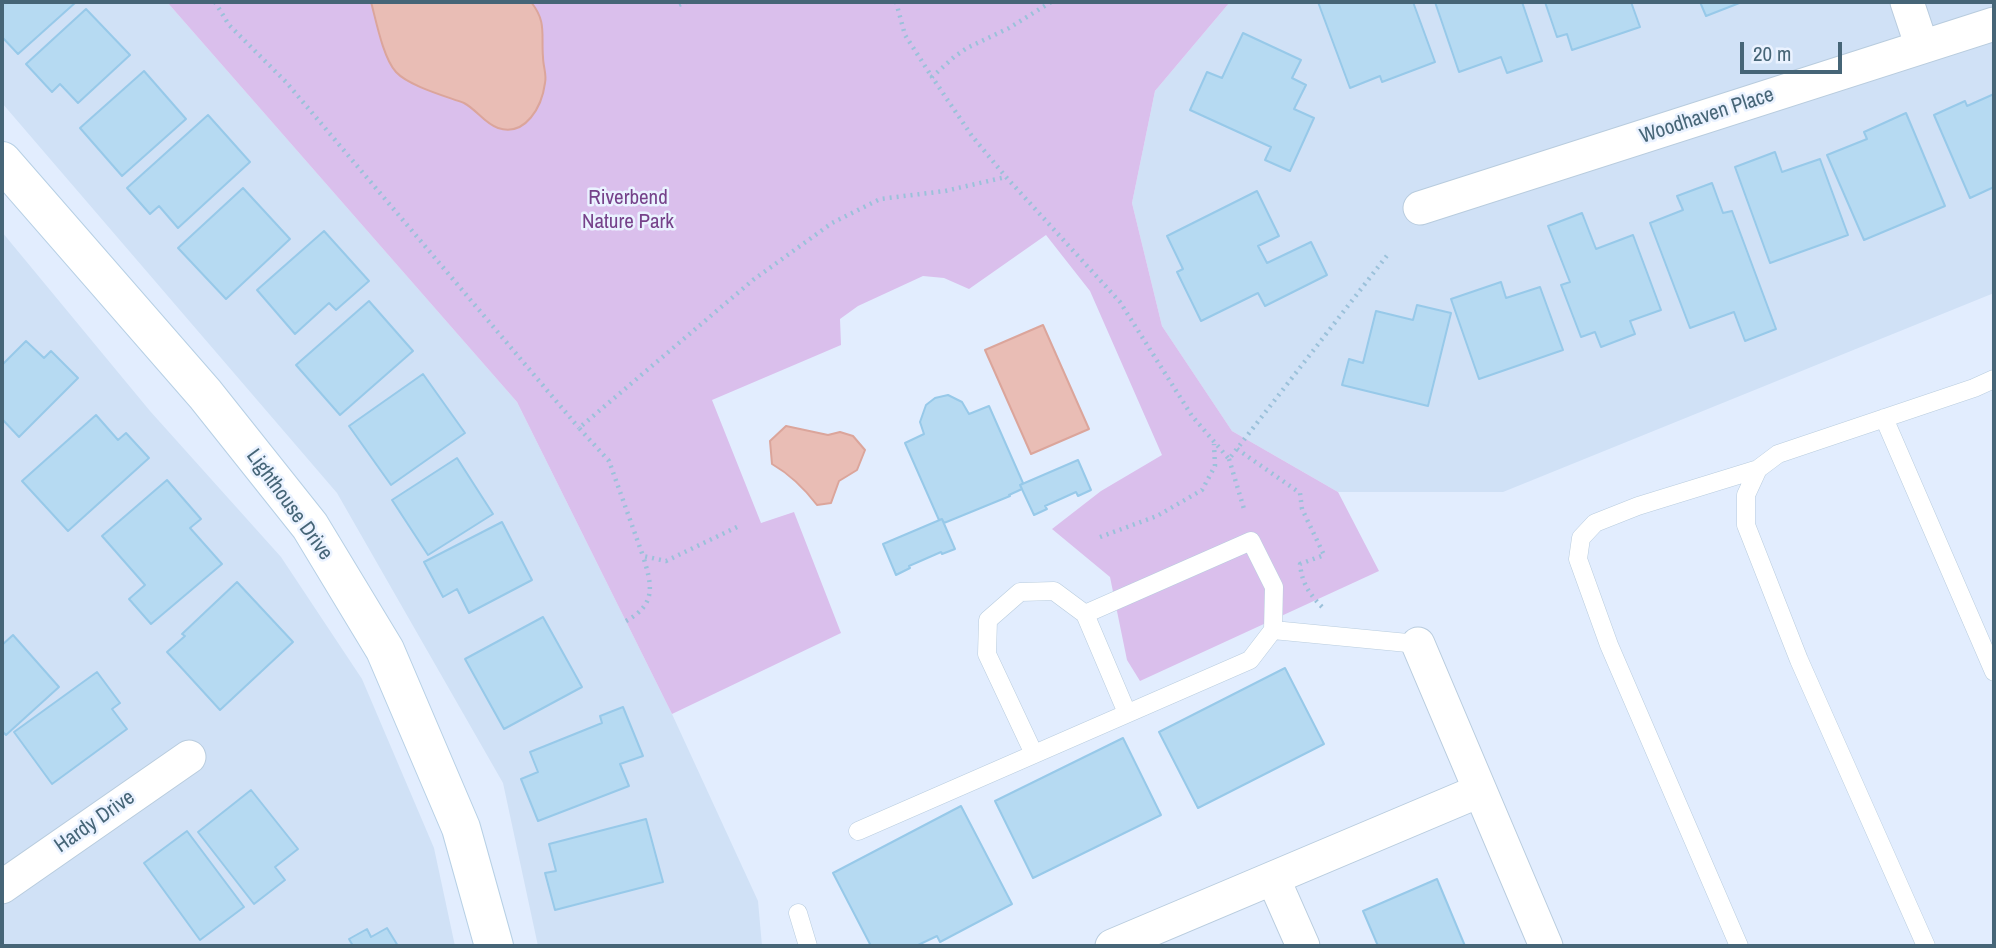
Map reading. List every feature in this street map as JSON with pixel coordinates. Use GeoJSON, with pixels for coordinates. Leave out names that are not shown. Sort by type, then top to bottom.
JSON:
{"type":"FeatureCollection","features":[{"type":"Feature","properties":{"kind":"street"},"geometry":{"type":"LineString","coordinates":[[1907,2],[1922,47]]}},
{"type":"Feature","properties":{"kind":"street","name":"Woodhaven Place"},"geometry":{"type":"LineString","coordinates":[[1420,208],[1994,24]]}},
{"type":"Feature","properties":{"kind":"street","name":"Lighthouse Drive"},"geometry":{"type":"LineString","coordinates":[[2,161],[205,394],[310,526],[386,650],[461,828],[494,946]]}},
{"type":"Feature","properties":{"kind":"street"},"geometry":{"type":"LineString","coordinates":[[1418,644],[1546,946]]}},
{"type":"Feature","properties":{"kind":"street","name":"Hardy Drive"},"geometry":{"type":"LineString","coordinates":[[6,876],[189,757]]}},
{"type":"Feature","properties":{"kind":"street"},"geometry":{"type":"LineString","coordinates":[[1112,946],[1479,791]]}},
{"type":"Feature","properties":{"kind":"street"},"geometry":{"type":"LineString","coordinates":[[1273,878],[1303,946]]}},
{"type":"Feature","properties":{"kind":"lane"},"geometry":{"type":"LineString","coordinates":[[1739,946],[1609,645],[1577,559],[1581,538],[1595,523],[1638,506],[1758,469],[1778,454],[1994,379]]}},
{"type":"Feature","properties":{"kind":"lane"},"geometry":{"type":"LineString","coordinates":[[1884,418],[1994,672]]}},
{"type":"Feature","properties":{"kind":"lane"},"geometry":{"type":"LineString","coordinates":[[1758,469],[1746,495],[1746,525],[1799,660],[1926,946]]}},
{"type":"Feature","properties":{"kind":"lane"},"geometry":{"type":"LineString","coordinates":[[858,831],[1250,660],[1273,630],[1274,587],[1251,541],[1085,614]]}},
{"type":"Feature","properties":{"kind":"lane"},"geometry":{"type":"LineString","coordinates":[[1034,754],[987,654],[988,620],[1020,592],[1054,592],[1085,614],[1127,713]]}},
{"type":"Feature","properties":{"kind":"lane"},"geometry":{"type":"LineString","coordinates":[[1273,630],[1418,644]]}},
{"type":"Feature","properties":{"kind":"lane"},"geometry":{"type":"LineString","coordinates":[[798,913],[808,946]]}},
{"type":"Feature","properties":{"kind":"path"},"geometry":{"type":"LineString","coordinates":[[215,2],[229,25],[286,82],[609,461],[651,580],[648,601],[640,613],[626,621]]}},
{"type":"Feature","properties":{"kind":"path"},"geometry":{"type":"LineString","coordinates":[[679,5],[686,2]]}},
{"type":"Feature","properties":{"kind":"path"},"geometry":{"type":"LineString","coordinates":[[896,2],[905,35],[972,136],[1069,248],[1120,302],[1192,416],[1229,459],[1244,509]]}},
{"type":"Feature","properties":{"kind":"path"},"geometry":{"type":"LineString","coordinates":[[932,77],[967,48],[1009,28],[1051,2]]}},
{"type":"Feature","properties":{"kind":"path"},"geometry":{"type":"LineString","coordinates":[[579,428],[753,280],[832,223],[880,200],[945,191],[1006,177]]}},
{"type":"Feature","properties":{"kind":"path"},"geometry":{"type":"LineString","coordinates":[[1229,459],[1389,253]]}},
{"type":"Feature","properties":{"kind":"path"},"geometry":{"type":"LineString","coordinates":[[1100,537],[1157,516],[1202,490],[1215,466],[1214,443]]}},
{"type":"Feature","properties":{"kind":"path"},"geometry":{"type":"LineString","coordinates":[[1237,449],[1300,493],[1302,509],[1324,555],[1300,564],[1302,578],[1310,595],[1325,610],[1339,610],[1336,636]]}},
{"type":"Feature","properties":{"kind":"path"},"geometry":{"type":"LineString","coordinates":[[643,556],[666,561],[737,527]]}},
{"type":"Feature","properties":{"kind":"shaded area"},"geometry":{"type":"Polygon","coordinates":[[[2,2],[167,2],[517,402],[672,714],[758,901],[762,946],[538,946],[503,783],[337,493],[2,103],[2,2]]]}},
{"type":"Feature","properties":{"kind":"shaded area"},"geometry":{"type":"Polygon","coordinates":[[[371,2],[531,2],[541,22],[546,77],[540,101],[531,118],[517,128],[498,128],[464,103],[402,77],[387,58],[371,2]]]}},
{"type":"Feature","properties":{"kind":"shaded area"},"geometry":{"type":"Polygon","coordinates":[[[1230,2],[1994,2],[1994,293],[1503,492],[1338,492],[1232,431],[1162,326],[1132,203],[1155,91],[1230,2]]]}},
{"type":"Feature","properties":{"kind":"shaded area"},"geometry":{"type":"Polygon","coordinates":[[[2,232],[150,411],[281,557],[362,679],[434,848],[455,946],[2,946],[2,232]]]}},
{"type":"Feature","properties":{"kind":"shaded area"},"geometry":{"type":"Polygon","coordinates":[[[1043,325],[1089,429],[1031,454],[985,350],[1043,325]]]}},
{"type":"Feature","properties":{"kind":"shaded area"},"geometry":{"type":"Polygon","coordinates":[[[786,426],[828,435],[840,432],[853,436],[865,450],[857,470],[839,481],[831,503],[817,505],[797,482],[772,464],[770,441],[786,426]]]}},
{"type":"Feature","properties":{"kind":"green space","name":"Riverbend Nature Park"},"geometry":{"type":"Polygon","coordinates":[[[167,2],[1230,2],[1155,91],[1132,203],[1162,326],[1232,431],[1338,492],[1379,571],[1140,681],[1127,660],[1110,577],[1052,529],[1101,491],[1162,455],[1090,291],[1046,235],[969,289],[944,278],[923,276],[858,306],[840,319],[841,345],[712,400],[761,523],[794,512],[841,633],[672,714],[517,402],[167,2]]]}},
{"type":"Feature","properties":{"kind":"building"},"geometry":{"type":"Polygon","coordinates":[[[2,2],[76,2],[18,54],[2,37],[2,2]]]}},
{"type":"Feature","properties":{"kind":"building"},"geometry":{"type":"Polygon","coordinates":[[[1318,2],[1413,2],[1435,62],[1382,82],[1380,76],[1350,88],[1318,2]]]}},
{"type":"Feature","properties":{"kind":"building"},"geometry":{"type":"Polygon","coordinates":[[[1435,2],[1522,2],[1542,61],[1507,73],[1501,57],[1459,72],[1435,2]]]}},
{"type":"Feature","properties":{"kind":"building"},"geometry":{"type":"Polygon","coordinates":[[[1545,2],[1631,2],[1640,27],[1572,50],[1567,34],[1557,37],[1545,2]]]}},
{"type":"Feature","properties":{"kind":"building"},"geometry":{"type":"Polygon","coordinates":[[[1700,2],[1742,2],[1706,16],[1700,2]]]}},
{"type":"Feature","properties":{"kind":"building"},"geometry":{"type":"Polygon","coordinates":[[[86,9],[130,55],[78,103],[60,84],[52,92],[26,64],[86,9]]]}},
{"type":"Feature","properties":{"kind":"building"},"geometry":{"type":"Polygon","coordinates":[[[1243,33],[1301,60],[1292,78],[1306,85],[1294,109],[1314,118],[1290,171],[1265,160],[1271,147],[1190,110],[1207,72],[1222,78],[1243,33]]]}},
{"type":"Feature","properties":{"kind":"building"},"geometry":{"type":"Polygon","coordinates":[[[144,71],[186,119],[122,176],[80,128],[144,71]]]}},
{"type":"Feature","properties":{"kind":"building"},"geometry":{"type":"Polygon","coordinates":[[[1994,94],[1994,187],[1970,198],[1934,115],[1965,101],[1967,106],[1994,94]]]}},
{"type":"Feature","properties":{"kind":"building"},"geometry":{"type":"Polygon","coordinates":[[[1906,113],[1945,206],[1864,240],[1827,155],[1867,139],[1864,132],[1906,113]]]}},
{"type":"Feature","properties":{"kind":"building"},"geometry":{"type":"Polygon","coordinates":[[[208,115],[250,162],[178,228],[159,206],[150,214],[127,188],[208,115]]]}},
{"type":"Feature","properties":{"kind":"building"},"geometry":{"type":"Polygon","coordinates":[[[1775,152],[1782,172],[1820,159],[1848,235],[1770,263],[1735,167],[1775,152]]]}},
{"type":"Feature","properties":{"kind":"building"},"geometry":{"type":"Polygon","coordinates":[[[1712,183],[1723,213],[1732,211],[1776,329],[1745,341],[1734,312],[1690,328],[1650,223],[1683,210],[1677,196],[1712,183]]]}},
{"type":"Feature","properties":{"kind":"building"},"geometry":{"type":"Polygon","coordinates":[[[243,188],[290,239],[226,299],[178,248],[243,188]]]}},
{"type":"Feature","properties":{"kind":"building"},"geometry":{"type":"Polygon","coordinates":[[[1257,191],[1279,236],[1258,246],[1267,263],[1311,242],[1327,275],[1265,306],[1258,293],[1201,321],[1177,272],[1183,269],[1167,236],[1257,191]]]}},
{"type":"Feature","properties":{"kind":"building"},"geometry":{"type":"Polygon","coordinates":[[[1582,213],[1596,249],[1633,235],[1661,310],[1630,321],[1635,334],[1601,347],[1595,332],[1581,337],[1561,285],[1570,282],[1548,226],[1582,213]]]}},
{"type":"Feature","properties":{"kind":"building"},"geometry":{"type":"Polygon","coordinates":[[[324,231],[369,281],[336,310],[329,303],[295,334],[257,290],[324,231]]]}},
{"type":"Feature","properties":{"kind":"building"},"geometry":{"type":"Polygon","coordinates":[[[1501,282],[1506,298],[1540,287],[1563,350],[1479,379],[1451,299],[1501,282]]]}},
{"type":"Feature","properties":{"kind":"building"},"geometry":{"type":"Polygon","coordinates":[[[369,301],[413,351],[340,415],[296,365],[369,301]]]}},
{"type":"Feature","properties":{"kind":"building"},"geometry":{"type":"Polygon","coordinates":[[[1417,305],[1451,313],[1428,406],[1342,385],[1349,359],[1363,363],[1376,311],[1413,320],[1417,305]]]}},
{"type":"Feature","properties":{"kind":"building"},"geometry":{"type":"Polygon","coordinates":[[[26,341],[44,358],[51,351],[78,378],[19,437],[2,419],[2,365],[26,341]]]}},
{"type":"Feature","properties":{"kind":"building"},"geometry":{"type":"Polygon","coordinates":[[[423,374],[465,433],[391,485],[349,426],[423,374]]]}},
{"type":"Feature","properties":{"kind":"building"},"geometry":{"type":"Polygon","coordinates":[[[948,395],[962,402],[969,414],[989,406],[1023,483],[1020,485],[1022,489],[1010,496],[944,523],[942,519],[939,520],[905,443],[924,434],[920,422],[926,405],[935,398],[948,395]]]}},
{"type":"Feature","properties":{"kind":"building"},"geometry":{"type":"Polygon","coordinates":[[[96,415],[118,440],[126,433],[149,458],[68,531],[22,481],[96,415]]]}},
{"type":"Feature","properties":{"kind":"building"},"geometry":{"type":"Polygon","coordinates":[[[457,458],[493,514],[428,555],[392,500],[457,458]]]}},
{"type":"Feature","properties":{"kind":"building"},"geometry":{"type":"Polygon","coordinates":[[[1078,460],[1091,490],[1078,496],[1076,492],[1045,506],[1047,509],[1034,515],[1020,485],[1078,460]]]}},
{"type":"Feature","properties":{"kind":"building"},"geometry":{"type":"Polygon","coordinates":[[[167,480],[201,519],[190,528],[222,564],[151,624],[129,599],[145,585],[102,536],[167,480]]]}},
{"type":"Feature","properties":{"kind":"building"},"geometry":{"type":"Polygon","coordinates":[[[942,519],[955,549],[909,566],[910,568],[896,575],[883,544],[942,519]]]}},
{"type":"Feature","properties":{"kind":"building"},"geometry":{"type":"Polygon","coordinates":[[[502,522],[532,580],[469,613],[457,589],[443,597],[424,562],[502,522]]]}},
{"type":"Feature","properties":{"kind":"building"},"geometry":{"type":"Polygon","coordinates":[[[237,582],[293,642],[220,710],[167,652],[185,636],[182,634],[237,582]]]}},
{"type":"Feature","properties":{"kind":"building"},"geometry":{"type":"Polygon","coordinates":[[[543,617],[582,687],[504,729],[465,659],[543,617]]]}},
{"type":"Feature","properties":{"kind":"building"},"geometry":{"type":"Polygon","coordinates":[[[13,635],[59,687],[6,735],[2,731],[2,645],[13,635]]]}},
{"type":"Feature","properties":{"kind":"building"},"geometry":{"type":"Polygon","coordinates":[[[1285,668],[1324,744],[1198,808],[1159,732],[1285,668]]]}},
{"type":"Feature","properties":{"kind":"building"},"geometry":{"type":"Polygon","coordinates":[[[97,672],[120,703],[112,709],[127,729],[52,784],[14,732],[97,672]]]}},
{"type":"Feature","properties":{"kind":"building"},"geometry":{"type":"Polygon","coordinates":[[[623,707],[643,756],[620,764],[629,786],[538,821],[521,779],[538,772],[530,752],[602,723],[600,716],[623,707]]]}},
{"type":"Feature","properties":{"kind":"building"},"geometry":{"type":"Polygon","coordinates":[[[1123,738],[1161,815],[1033,878],[995,801],[1123,738]]]}},
{"type":"Feature","properties":{"kind":"building"},"geometry":{"type":"Polygon","coordinates":[[[251,790],[298,849],[275,867],[285,880],[254,904],[198,832],[251,790]]]}},
{"type":"Feature","properties":{"kind":"building"},"geometry":{"type":"Polygon","coordinates":[[[961,806],[1012,904],[940,942],[937,936],[916,946],[871,946],[833,873],[961,806]]]}},
{"type":"Feature","properties":{"kind":"building"},"geometry":{"type":"Polygon","coordinates":[[[646,819],[663,882],[555,910],[545,873],[556,871],[549,844],[646,819]]]}},
{"type":"Feature","properties":{"kind":"building"},"geometry":{"type":"Polygon","coordinates":[[[187,831],[244,907],[200,940],[144,863],[187,831]]]}},
{"type":"Feature","properties":{"kind":"building"},"geometry":{"type":"Polygon","coordinates":[[[1437,879],[1465,946],[1378,946],[1363,911],[1437,879]]]}},
{"type":"Feature","properties":{"kind":"building"},"geometry":{"type":"Polygon","coordinates":[[[387,928],[398,946],[353,946],[349,939],[367,929],[371,937],[387,928]]]}}]}
